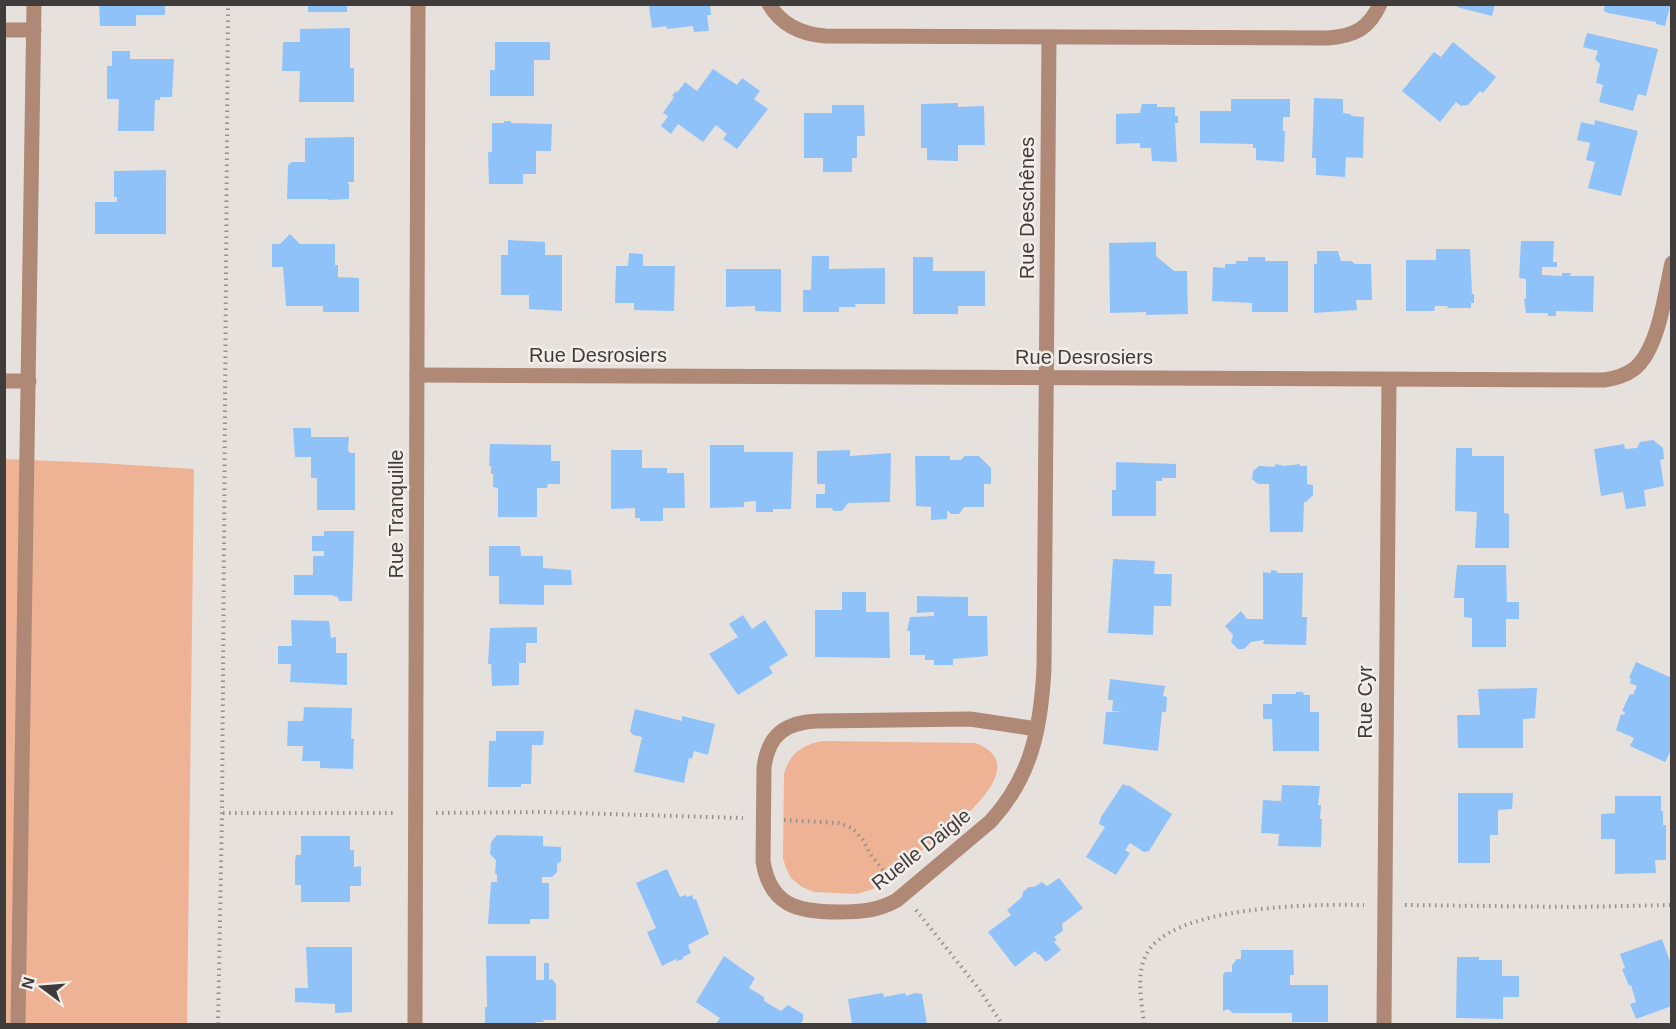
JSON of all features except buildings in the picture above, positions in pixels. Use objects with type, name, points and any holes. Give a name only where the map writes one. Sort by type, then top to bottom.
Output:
[{"type":"street","points":[[18,1024],[34,4]]},
{"type":"street","name":"Rue Tranquille","points":[[415,1024],[418,4]]},
{"type":"street","points":[[769,4],[781,20],[815,36],[1049,37],[1343,37],[1363,29],[1370,22],[1380,4]]},
{"type":"street","points":[[4,30],[34,30]]},
{"type":"street","name":"Rue Deschênes","points":[[1046,378],[1049,37]]},
{"type":"street","name":"Rue Desrosiers","points":[[417,375],[1588,381],[1618,378],[1637,367],[1652,344],[1671,263]]},
{"type":"street","name":"Ruelle Daigle","points":[[1037,729],[970,719],[819,721],[797,723],[780,732],[768,751],[764,768],[765,872],[773,892],[796,908],[815,912],[863,912],[889,905],[991,821],[1016,789],[1027,765],[1037,729],[1044,668],[1046,378]]},
{"type":"street","name":"Rue Cyr","points":[[1384,1024],[1389,380]]},
{"type":"street","points":[[4,381],[29,381]]},
{"type":"path","points":[[218,1024],[222,813],[228,4]]},
{"type":"path","points":[[222,813],[542,812],[838,823],[852,828],[863,840],[876,861],[959,962],[1002,1024]]},
{"type":"path","points":[[1144,1024],[1140,990],[1142,966],[1150,948],[1175,930],[1220,914],[1305,906],[1671,905]]},
{"type":"shaded area","points":[[5,459],[194,469],[187,1024],[5,1024]]},
{"type":"shaded area","points":[[823,741],[975,743],[992,753],[997,767],[993,782],[967,814],[873,889],[857,894],[814,892],[802,887],[791,878],[783,858],[784,774],[789,761],[798,751],[803,747]]}]
